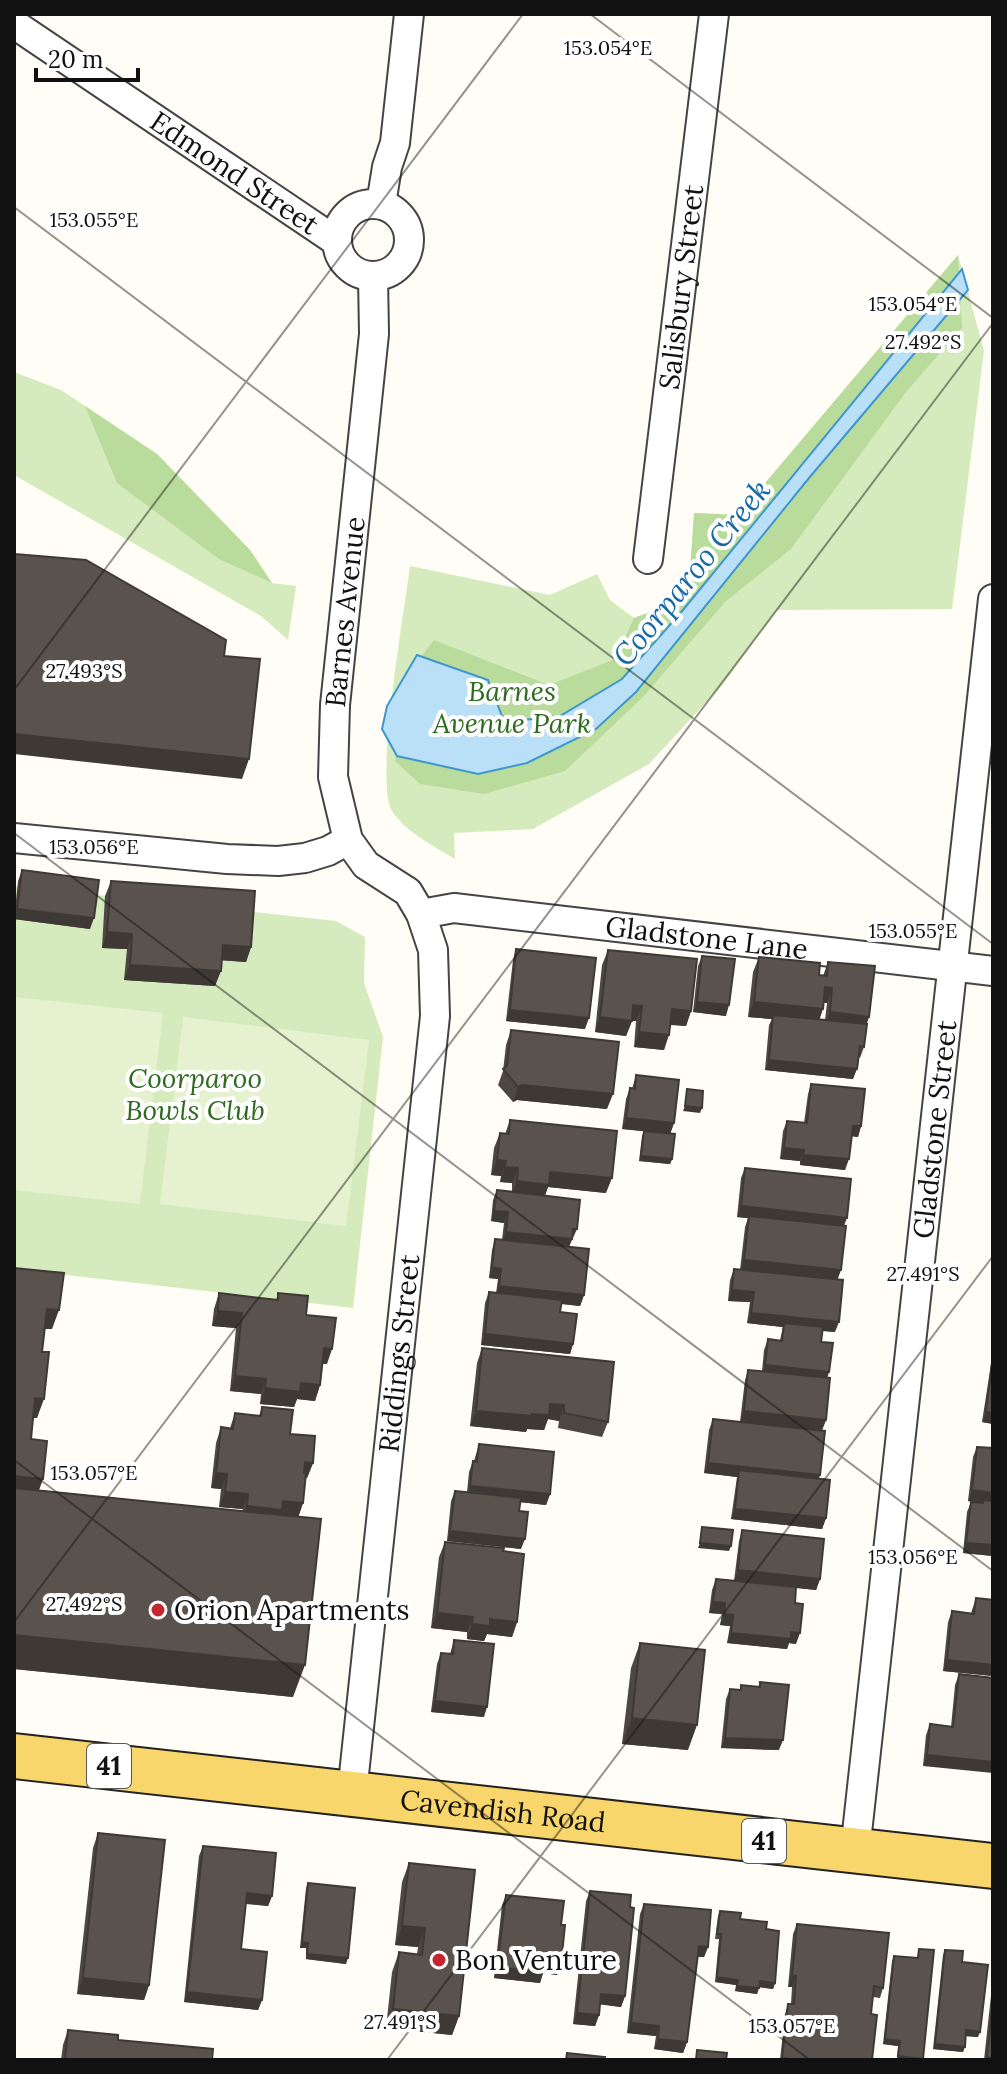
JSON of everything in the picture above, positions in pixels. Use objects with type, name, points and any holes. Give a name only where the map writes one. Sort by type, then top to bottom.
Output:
[{"type":"main road","name":"Cavendish Road","points":[[14,1756],[993,1866]]},
{"type":"street","points":[[381,204],[387,167],[395,143],[409,14]]},
{"type":"street","name":"Salisbury Street","points":[[648,559],[714,14]]},
{"type":"street","name":"Edmond Street","points":[[14,24],[336,241]]},
{"type":"street","points":[[381,204],[401,217],[410,239],[403,261],[395,269],[373,277],[352,270],[343,262],[336,241],[337,230],[350,212],[360,206],[381,204]]},
{"type":"street","name":"Barnes Avenue","points":[[373,277],[374,334],[335,705],[333,777],[348,840],[366,865],[408,892],[421,914]]},
{"type":"street","name":"Gladstone Street","points":[[855,1851],[993,599]]},
{"type":"street","points":[[14,838],[227,859],[278,861],[305,858],[328,851],[348,840]]},
{"type":"street","name":"Gladstone Lane","points":[[421,914],[454,908],[993,971]]},
{"type":"street","name":"Riddings Street","points":[[352,1793],[435,1016],[433,950],[421,914]]},
{"type":"green space","name":"Barnes Avenue Park","points":[[958,255],[984,351],[952,609],[777,610],[724,683],[649,764],[533,829],[454,833],[455,859],[405,826],[392,811],[387,795],[387,767],[392,694],[410,566],[550,595],[597,574],[610,600],[634,618],[663,607],[689,588],[694,513],[738,515]]},
{"type":"green space","points":[[958,255],[962,328],[906,392],[791,549],[725,602],[643,697],[565,771],[484,794],[420,784],[395,761],[415,665],[434,640],[549,685],[615,659],[634,618],[663,607],[689,588],[694,513],[738,515]]},
{"type":"green space","points":[[14,372],[61,390],[157,454],[250,550],[272,583],[296,586],[288,640],[261,616],[14,475]]},
{"type":"green space","points":[[85,406],[157,454],[250,550],[272,583],[219,559],[117,483]]},
{"type":"green space","name":"Coorparoo Bowls Club","points":[[14,886],[336,921],[365,937],[364,983],[383,1037],[353,1308],[14,1269]]},
{"type":"green space","points":[[14,997],[163,1013],[140,1204],[14,1190]]},
{"type":"green space","points":[[183,1017],[369,1040],[346,1226],[160,1204]]},
{"type":"water","points":[[962,269],[968,290],[809,478],[636,692],[596,729],[527,763],[478,774],[397,756],[382,729],[387,706],[417,655],[488,680],[502,716],[514,721],[560,716],[622,679],[683,610]]},
{"type":"building","points":[[14,522],[15,554],[86,560],[226,640],[224,656],[260,659],[249,759],[14,734]]},
{"type":"building","points":[[22,870],[99,880],[94,918],[17,909]]},
{"type":"building","points":[[111,881],[255,891],[251,947],[223,945],[221,971],[130,965],[132,934],[107,932]]},
{"type":"building","points":[[516,949],[596,958],[589,1018],[510,1010]]},
{"type":"building","points":[[608,950],[697,959],[691,1011],[672,1009],[669,1035],[639,1032],[642,1006],[633,1005],[632,1021],[600,1017]]},
{"type":"building","points":[[702,956],[735,959],[729,1005],[697,1002]]},
{"type":"building","points":[[759,957],[820,963],[819,975],[827,976],[828,962],[875,966],[869,1017],[830,1012],[832,988],[825,987],[823,1009],[754,1002]]},
{"type":"building","points":[[773,1015],[867,1024],[857,1069],[769,1060]]},
{"type":"building","points":[[511,1030],[619,1042],[613,1094],[518,1087],[503,1069],[507,1066]]},
{"type":"building","points":[[636,1075],[679,1080],[674,1123],[626,1118],[630,1088],[635,1089]]},
{"type":"building","points":[[811,1084],[865,1089],[861,1126],[853,1126],[849,1159],[803,1155],[804,1150],[784,1148],[787,1121],[807,1123]]},
{"type":"building","points":[[687,1089],[703,1091],[702,1108],[685,1106]]},
{"type":"building","points":[[510,1120],[617,1131],[612,1178],[550,1172],[549,1185],[517,1181],[518,1168],[505,1167],[506,1161],[497,1160],[500,1133],[509,1134]]},
{"type":"building","points":[[644,1131],[675,1134],[672,1159],[641,1156]]},
{"type":"building","points":[[745,1168],[851,1179],[847,1218],[741,1206]]},
{"type":"building","points":[[497,1190],[580,1200],[577,1229],[573,1229],[572,1239],[506,1232],[508,1212],[494,1211]]},
{"type":"building","points":[[749,1216],[846,1226],[841,1270],[744,1260]]},
{"type":"building","points":[[495,1239],[589,1249],[584,1295],[499,1286],[501,1269],[492,1267]]},
{"type":"building","points":[[14,1268],[64,1273],[59,1310],[47,1309],[42,1352],[49,1352],[44,1399],[35,1398],[31,1439],[47,1441],[43,1479],[14,1476]]},
{"type":"building","points":[[734,1269],[843,1280],[839,1322],[751,1313],[754,1292],[732,1290]]},
{"type":"building","points":[[489,1292],[562,1300],[560,1312],[577,1314],[573,1344],[485,1334]]},
{"type":"building","points":[[219,1293],[278,1300],[278,1293],[308,1296],[306,1315],[336,1318],[332,1349],[324,1348],[320,1385],[301,1383],[300,1392],[265,1388],[266,1379],[235,1376],[242,1313],[218,1311]]},
{"type":"building","points":[[784,1323],[823,1327],[821,1342],[833,1343],[829,1372],[765,1365],[768,1339],[782,1341]]},
{"type":"building","points":[[482,1348],[614,1362],[608,1422],[564,1413],[564,1405],[550,1404],[549,1415],[476,1411]]},
{"type":"building","points":[[993,1363],[993,1413],[986,1412]]},
{"type":"building","points":[[748,1370],[830,1378],[826,1420],[744,1411]]},
{"type":"building","points":[[262,1407],[293,1410],[290,1434],[315,1436],[313,1463],[305,1462],[303,1503],[283,1501],[282,1510],[247,1506],[248,1494],[225,1492],[227,1474],[216,1473],[221,1427],[233,1429],[235,1413],[261,1416]]},
{"type":"building","points":[[713,1419],[825,1431],[820,1475],[708,1463]]},
{"type":"building","points":[[479,1444],[554,1452],[550,1494],[470,1486]]},
{"type":"building","points":[[977,1447],[993,1448],[993,1493],[972,1490]]},
{"type":"building","points":[[739,1470],[830,1480],[826,1518],[735,1509]]},
{"type":"building","name":"Orion Apartments","points":[[14,1488],[321,1519],[305,1665],[14,1635]]},
{"type":"building","points":[[455,1491],[521,1498],[519,1511],[528,1512],[525,1539],[450,1531]]},
{"type":"building","points":[[983,1500],[993,1501],[993,1545],[966,1543],[971,1502],[983,1503]]},
{"type":"building","points":[[702,1527],[733,1530],[731,1546],[700,1543]]},
{"type":"building","points":[[742,1530],[824,1539],[820,1579],[738,1570]]},
{"type":"building","points":[[445,1542],[504,1548],[503,1551],[524,1554],[517,1622],[490,1619],[490,1626],[472,1624],[473,1617],[437,1613]]},
{"type":"building","points":[[716,1579],[796,1587],[795,1603],[803,1604],[800,1633],[791,1632],[791,1639],[731,1633],[733,1615],[724,1614],[725,1603],[713,1602]]},
{"type":"building","points":[[976,1598],[993,1600],[993,1665],[947,1660],[952,1611],[974,1614]]},
{"type":"building","points":[[454,1640],[494,1644],[487,1707],[435,1701],[441,1653],[453,1654]]},
{"type":"building","points":[[640,1643],[705,1650],[697,1725],[632,1718]]},
{"type":"building","points":[[959,1674],[993,1678],[993,1762],[927,1755],[930,1724],[953,1727]]},
{"type":"building","points":[[760,1682],[789,1685],[783,1740],[725,1738],[730,1689],[741,1690],[741,1685],[760,1687]]},
{"type":"building","points":[[98,1833],[165,1840],[149,1985],[83,1978]]},
{"type":"building","points":[[203,1846],[276,1853],[272,1896],[247,1893],[241,1949],[267,1952],[262,2000],[187,1992]]},
{"type":"building","name":"Bon Venture","points":[[409,1863],[475,1870],[459,2016],[393,2009],[399,1952],[422,1955],[425,1928],[402,1926]]},
{"type":"building","points":[[308,1883],[355,1888],[348,1958],[307,1954],[308,1943],[302,1942]]},
{"type":"building","points":[[590,1891],[631,1895],[630,1907],[634,1908],[625,1996],[601,1994],[599,2015],[577,2013]]},
{"type":"building","points":[[506,1895],[564,1901],[561,1964],[545,1962],[544,1972],[497,1967]]},
{"type":"building","points":[[644,1904],[711,1910],[708,1947],[699,1946],[687,2042],[658,2039],[659,2026],[631,2023]]},
{"type":"building","points":[[720,1911],[741,1913],[740,1919],[767,1922],[766,1929],[779,1931],[775,1983],[760,1981],[759,1988],[737,1986],[738,1980],[717,1977]]},
{"type":"building","points":[[797,1924],[889,1933],[883,1988],[874,1986],[871,2014],[877,2015],[872,2060],[782,2058],[788,2004],[794,2004],[796,1976],[792,1976]]},
{"type":"building","points":[[919,1949],[934,1950],[923,2059],[898,2056],[900,2041],[885,2039],[894,1956],[918,1958]]},
{"type":"building","points":[[945,1950],[963,1951],[962,1962],[988,1965],[980,2032],[966,2030],[965,2047],[935,2044]]},
{"type":"building","points":[[993,2001],[993,2058],[987,2057]]},
{"type":"building","points":[[68,2030],[118,2035],[118,2040],[213,2049],[212,2060],[65,2060]]},
{"type":"building","points":[[697,2050],[727,2053],[726,2060],[696,2060]]},
{"type":"building","points":[[567,2053],[605,2057],[604,2060],[566,2060]]},
{"type":"place","name":"Orion Apartments","points":[[158,1610]]},
{"type":"place","name":"Bon Venture","points":[[439,1960]]},
{"type":"water label","name":"Coorparoo Creek","points":[[692,573]]}]
